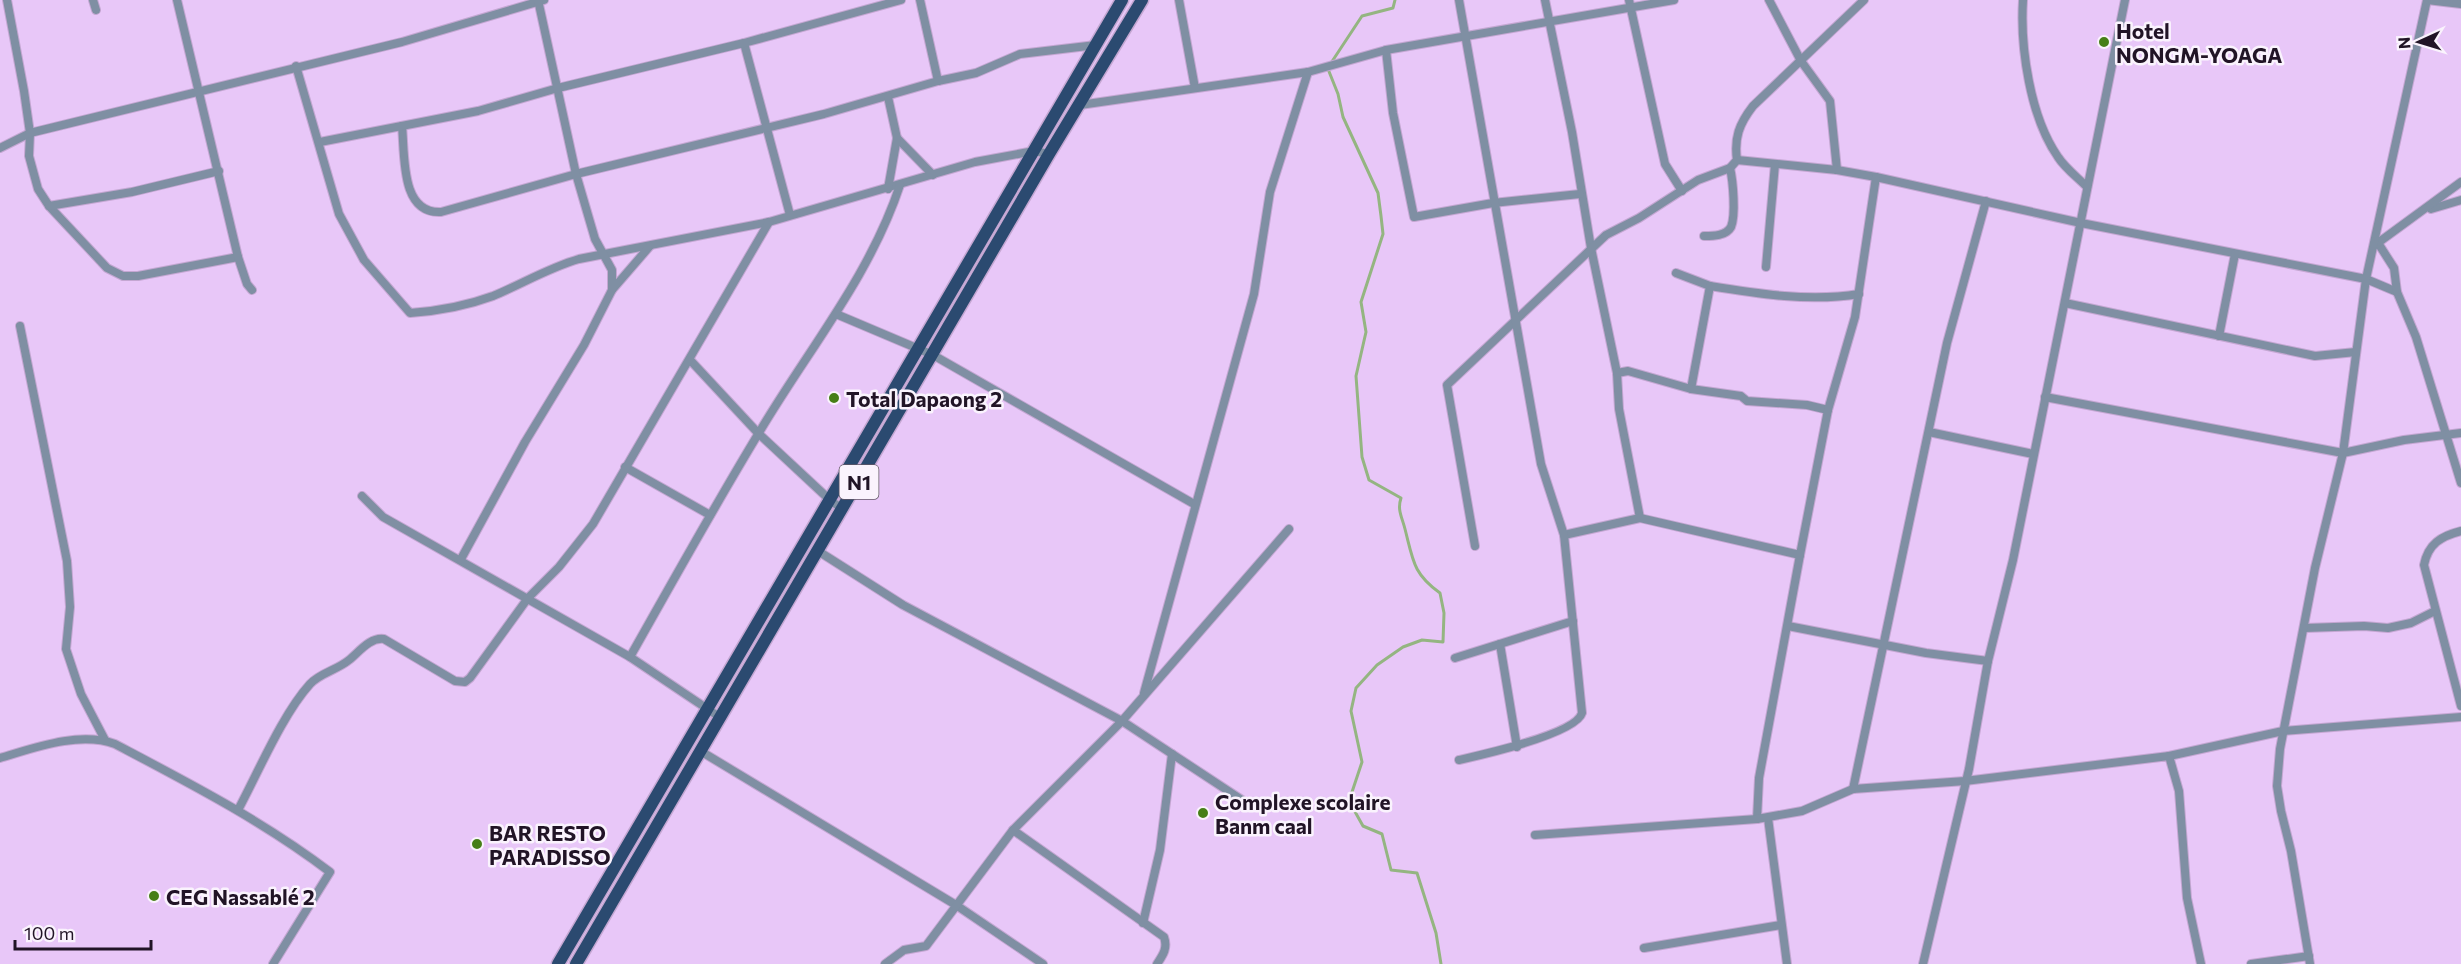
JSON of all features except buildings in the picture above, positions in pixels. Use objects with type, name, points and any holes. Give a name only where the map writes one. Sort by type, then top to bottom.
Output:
[{"type":"highway","name":"N1","points":[[558,964],[831,501],[1122,0]]},
{"type":"highway","name":"N1","points":[[576,964],[702,752],[1049,154],[1142,0]]},
{"type":"street","points":[[7,0],[30,133],[33,176],[49,206],[107,268],[123,276],[138,276],[238,257]]},
{"type":"street","points":[[93,0],[96,10]]},
{"type":"street","points":[[177,0],[238,257],[247,284],[252,290]]},
{"type":"street","points":[[0,148],[30,133],[296,66],[402,42],[540,0],[576,174],[595,239],[612,270],[612,290]]},
{"type":"street","points":[[320,142],[361,132],[468,113],[558,88],[744,44],[901,0]]},
{"type":"street","points":[[920,0],[938,81]]},
{"type":"street","points":[[1179,0],[1195,88]]},
{"type":"street","points":[[1459,0],[1541,464],[1564,535],[1577,648],[1581,717],[1575,723],[1517,747],[1459,760]]},
{"type":"street","points":[[1545,0],[1572,132],[1580,194],[1617,373],[1619,409],[1640,518]]},
{"type":"street","points":[[1629,0],[1665,164],[1682,190]]},
{"type":"street","points":[[1080,105],[1308,72],[1386,50],[1466,38],[1674,0]]},
{"type":"street","points":[[1769,0],[1800,61],[1830,101],[1837,170]]},
{"type":"street","points":[[1737,160],[1734,142],[1742,120],[1864,0]]},
{"type":"street","points":[[2023,0],[2025,67],[2042,122],[2059,159],[2087,187]]},
{"type":"street","points":[[1923,964],[1965,781],[1988,662],[2013,560],[2125,0]]},
{"type":"street","points":[[2251,964],[2309,960],[2277,786],[2283,731],[2315,568],[2343,453],[2366,279],[2377,244],[2427,0],[2461,4]]},
{"type":"street","points":[[744,44],[790,215]]},
{"type":"street","points":[[402,126],[409,189],[414,201],[428,212],[441,213],[576,174],[888,96],[982,70],[1031,52],[1096,45]]},
{"type":"street","points":[[1386,50],[1393,113],[1414,217],[1493,202],[1580,194]]},
{"type":"street","points":[[296,66],[320,142],[339,214],[354,245],[374,274],[410,313],[464,305],[493,296],[551,268],[602,254],[769,222],[975,162],[1034,151],[1049,154]]},
{"type":"street","points":[[1144,693],[1194,504],[1254,294],[1270,192],[1308,72]]},
{"type":"street","points":[[888,96],[897,138],[888,189]]},
{"type":"street","points":[[897,138],[933,175]]},
{"type":"street","points":[[1737,160],[1837,170],[1876,177],[2081,223],[2366,279],[2397,292]]},
{"type":"street","points":[[1475,546],[1447,385],[1591,248],[1619,227],[1639,218],[1698,180],[1730,168],[1737,160]]},
{"type":"street","points":[[1766,267],[1774,164]]},
{"type":"street","points":[[1704,236],[1725,233],[1731,226],[1733,196],[1730,168]]},
{"type":"street","points":[[49,206],[132,192],[219,171]]},
{"type":"street","points":[[1757,819],[1759,778],[1800,555],[1828,410],[1859,294],[1876,177]]},
{"type":"street","points":[[2377,244],[2425,211],[2461,182]]},
{"type":"street","points":[[630,657],[758,433],[836,314],[884,230],[900,185]]},
{"type":"street","points":[[2425,211],[2461,200]]},
{"type":"street","points":[[1853,789],[1947,343],[1986,201]]},
{"type":"street","points":[[238,810],[290,713],[316,678],[347,662],[371,642],[379,638],[455,681],[465,682],[528,598],[566,559],[593,524],[625,467],[691,361],[769,222]]},
{"type":"street","points":[[2377,244],[2394,268],[2397,292],[2416,337],[2461,483]]},
{"type":"street","points":[[461,559],[530,432],[584,345],[612,290],[650,246]]},
{"type":"street","points":[[2219,336],[2235,254]]},
{"type":"street","points":[[1676,273],[1710,286],[1792,297],[1833,299],[1859,294]]},
{"type":"street","points":[[1691,389],[1710,286]]},
{"type":"street","points":[[2065,303],[2315,356],[2356,352]]},
{"type":"street","points":[[836,314],[933,355],[1194,504]]},
{"type":"street","points":[[20,326],[67,561],[70,608],[66,649],[81,694],[105,740]]},
{"type":"street","points":[[691,361],[758,433],[831,501],[843,509]]},
{"type":"street","points":[[1617,373],[1628,371],[1691,389],[1741,396],[1747,401],[1807,405],[1828,410]]},
{"type":"street","points":[[2045,397],[2343,453],[2404,440],[2461,433]]},
{"type":"street","points":[[1929,432],[2033,454]]},
{"type":"street","points":[[625,467],[710,515]]},
{"type":"street","points":[[362,496],[383,517],[461,559],[630,657],[721,718]]},
{"type":"street","points":[[1564,535],[1640,518],[1800,555]]},
{"type":"street","points":[[885,964],[904,950],[926,946],[1012,830],[1122,721],[1289,529]]},
{"type":"street","points":[[2461,531],[2439,538],[2426,556],[2425,572],[2461,706]]},
{"type":"street","points":[[818,551],[903,606],[1122,721],[1242,800]]},
{"type":"street","points":[[2305,628],[2364,626],[2388,628],[2412,623],[2435,611]]},
{"type":"street","points":[[1455,658],[1573,621]]},
{"type":"street","points":[[1788,626],[1882,645],[1988,662]]},
{"type":"street","points":[[1500,644],[1517,747]]},
{"type":"street","points":[[1535,835],[1768,818],[1811,808],[1853,789],[1965,781],[2169,756],[2283,731],[2461,717]]},
{"type":"street","points":[[0,758],[43,745],[105,740],[238,810],[292,843],[330,872],[273,964]]},
{"type":"street","points":[[702,752],[956,904],[1043,964]]},
{"type":"street","points":[[1143,923],[1158,859],[1172,754]]},
{"type":"street","points":[[2169,756],[2179,791],[2187,898],[2200,964]]},
{"type":"street","points":[[1768,818],[1787,964]]},
{"type":"street","points":[[1012,830],[1164,937],[1167,944],[1157,964]]},
{"type":"street","points":[[1644,948],[1781,925]]},
{"type":"waterway","points":[[1331,63],[1362,16],[1393,8],[1395,0]]},
{"type":"waterway","points":[[1328,69],[1338,94],[1343,117],[1378,193],[1383,234],[1361,302],[1366,332],[1356,376],[1362,457],[1369,480],[1401,498],[1400,514],[1412,558],[1419,573],[1440,593],[1444,613],[1443,642],[1422,640],[1403,647],[1377,665],[1356,688],[1351,711],[1362,762],[1349,801],[1363,826],[1382,834],[1391,870],[1417,873],[1436,933],[1441,964]]},
{"type":"place","name":"Hotel NONGM-YOAGA","points":[[2104,42]]},
{"type":"place","name":"Total Dapaong 2","points":[[834,398]]},
{"type":"place","name":"Complexe scolaire Banm caal","points":[[1203,813]]},
{"type":"place","name":"BAR RESTO PARADISSO","points":[[477,844]]},
{"type":"place","name":"CEG Nassablé 2","points":[[154,896]]}]
